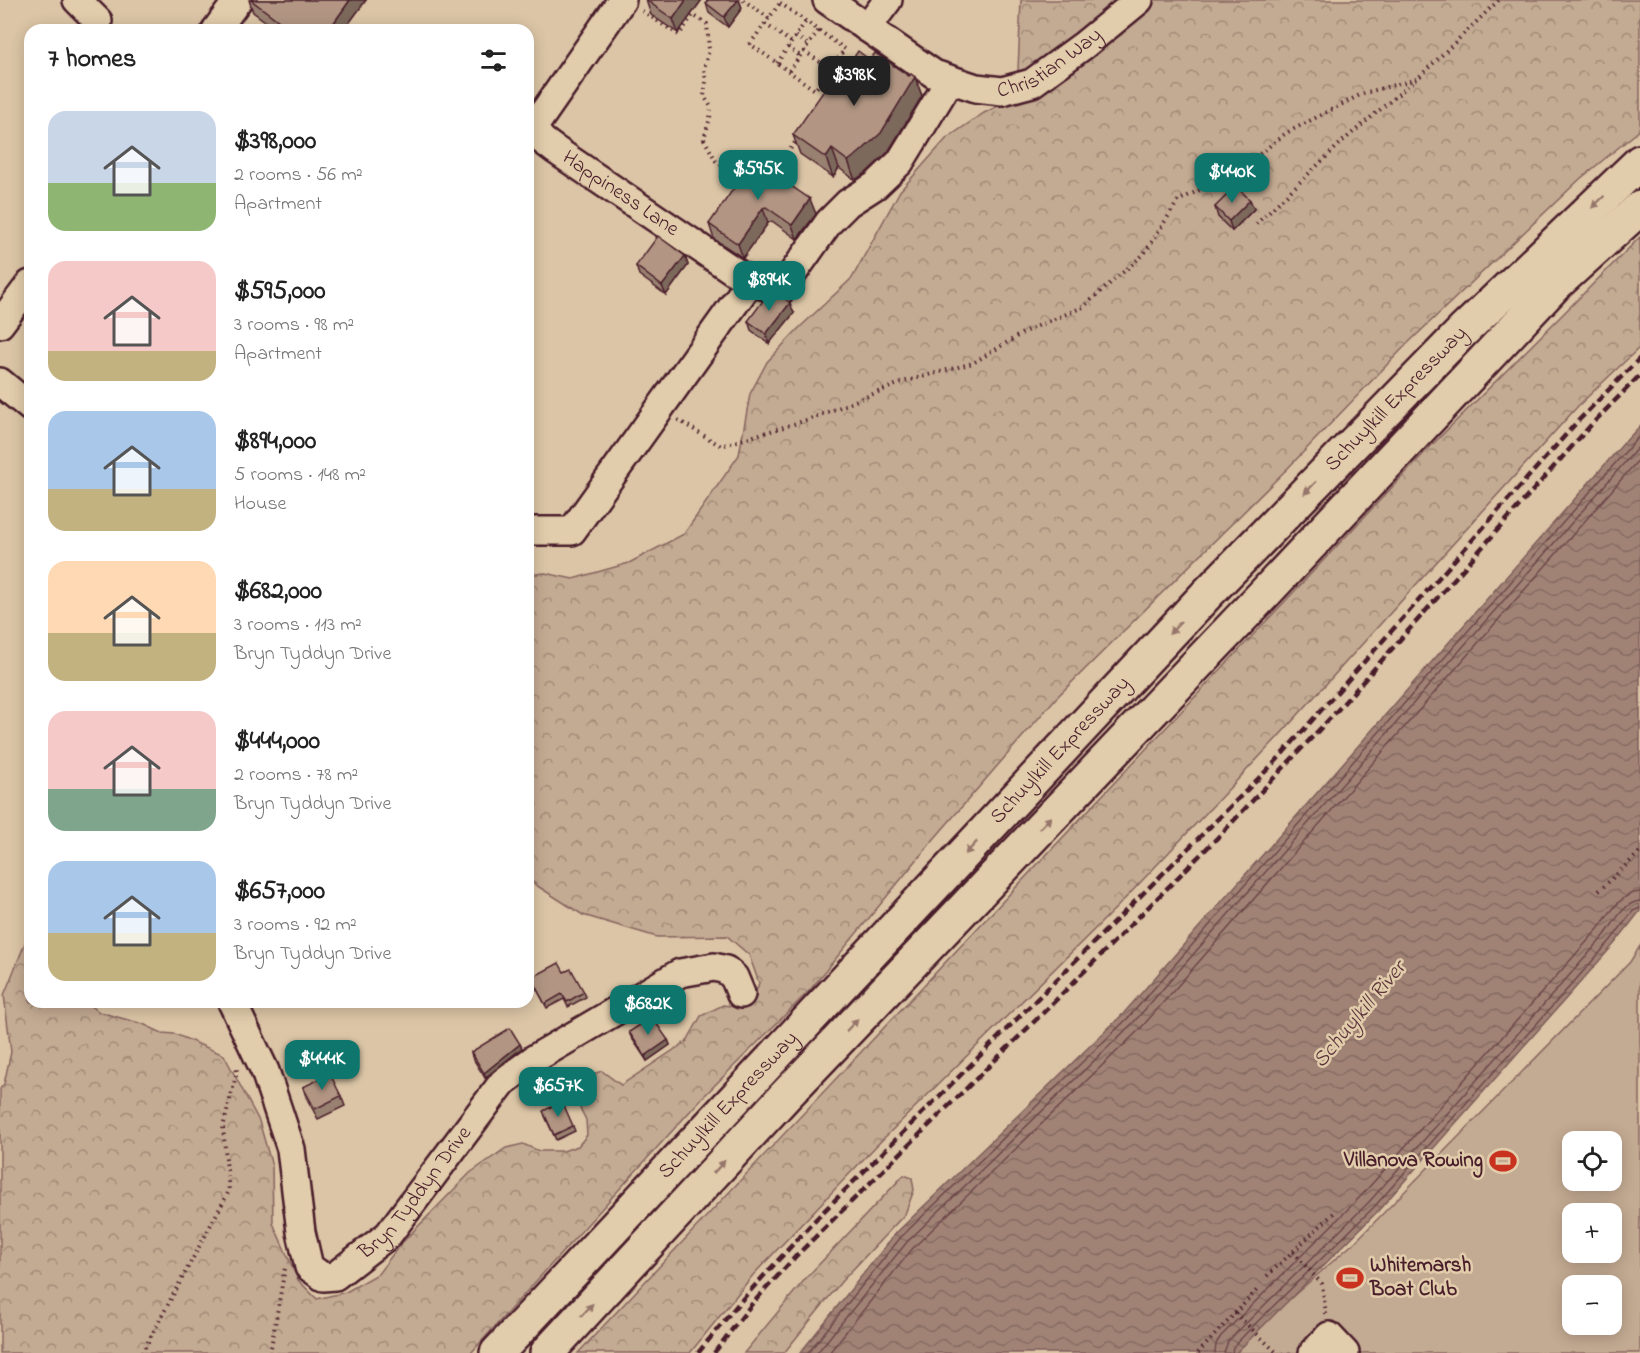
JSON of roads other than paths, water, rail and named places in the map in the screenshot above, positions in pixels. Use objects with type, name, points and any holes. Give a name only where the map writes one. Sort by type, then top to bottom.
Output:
[{"type":"highway","name":"Schuylkill Expressway","points":[[497,1353],[1207,594],[1463,331],[1640,162]]},
{"type":"highway","name":"Schuylkill Expressway","points":[[547,1353],[785,1096],[1256,603],[1555,285],[1640,208]]},
{"type":"street","points":[[77,0],[98,21]]},
{"type":"street","points":[[220,24],[238,0]]},
{"type":"street","name":"Christian Way","points":[[827,0],[934,74],[976,88],[1002,91],[1032,83],[1084,45],[1139,0]]},
{"type":"street","points":[[867,28],[888,0]]},
{"type":"street","name":"Happiness Lane","points":[[534,128],[628,3]]},
{"type":"street","points":[[534,530],[572,531],[750,282],[781,290],[829,222],[848,203],[876,185],[900,162],[950,80]]},
{"type":"street","name":"Happiness Lane","points":[[534,130],[554,149],[750,282]]},
{"type":"street","points":[[0,324],[24,292]]},
{"type":"street","points":[[0,382],[24,402]]},
{"type":"street","name":"Bryn Tyddyn Drive","points":[[234,1008],[265,1071],[291,1149],[301,1232],[309,1267],[323,1276],[335,1276],[388,1235],[503,1082],[534,1059],[680,973],[714,967],[726,970],[734,977],[741,994]]},
{"type":"water","name":"Schuylkill River","points":[[1640,426],[1640,911],[1615,943],[1378,1211],[1236,1353],[800,1353],[896,1233],[1123,1014]]},
{"type":"railway","points":[[698,1353],[738,1304],[816,1219],[1276,761],[1578,421],[1640,358]]},
{"type":"railway","points":[[714,1353],[751,1305],[796,1256],[1223,832],[1334,714],[1591,425],[1640,375]]},
{"type":"place","name":"Villanova Rowing","points":[[1503,1161]]},
{"type":"place","name":"Whitemarsh Boat Club","points":[[1350,1278]]}]
